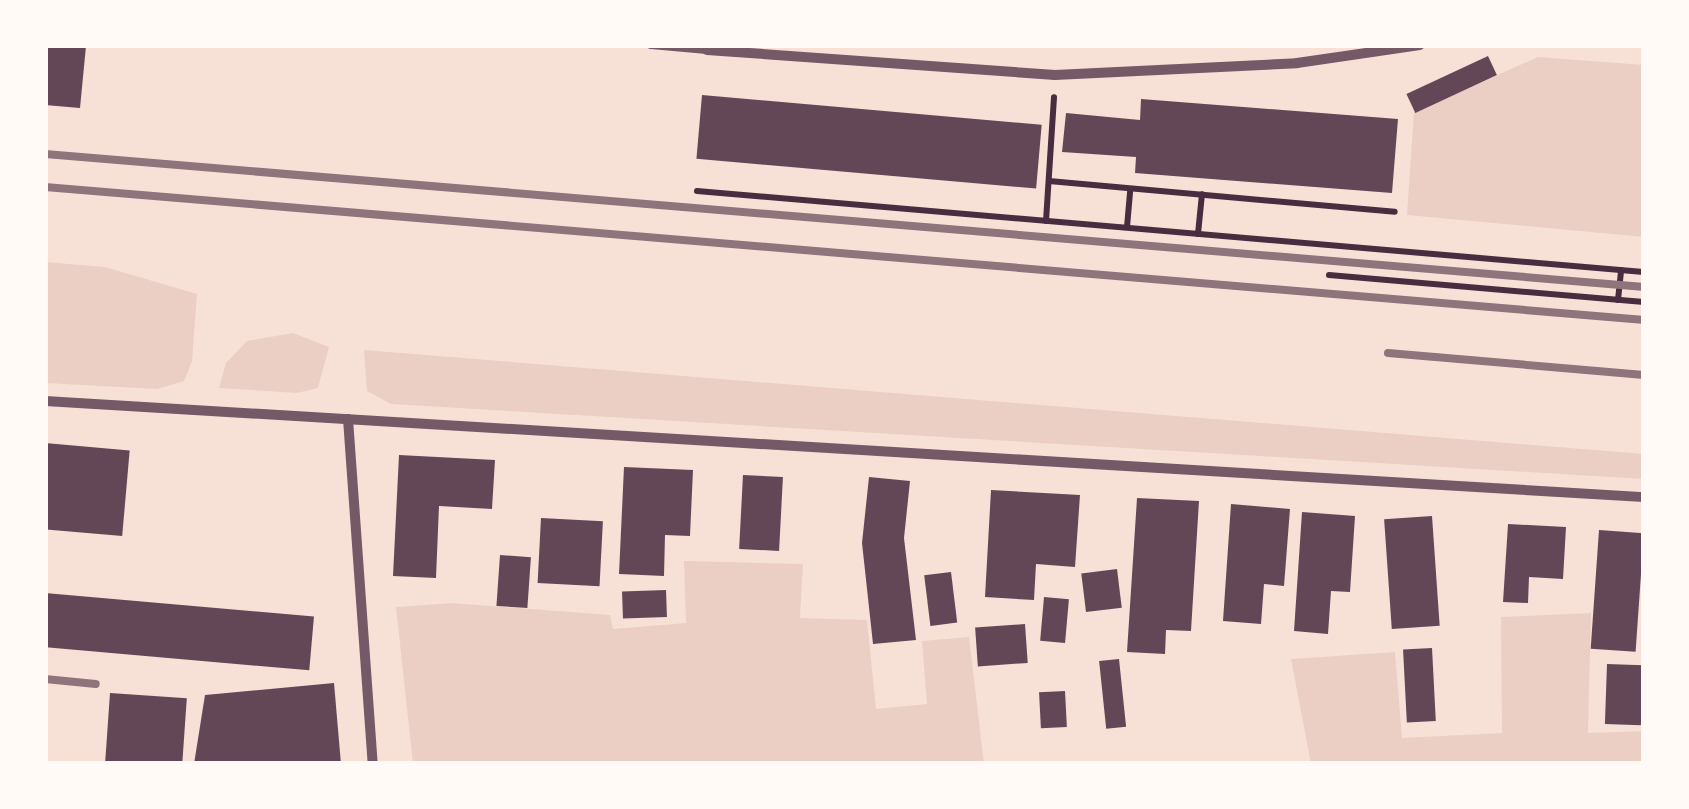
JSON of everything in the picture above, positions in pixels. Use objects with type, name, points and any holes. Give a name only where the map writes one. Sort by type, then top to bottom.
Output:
[{"type":"street","points":[[707,50],[1056,75],[1297,63],[1420,45]]},
{"type":"street","points":[[45,402],[1644,498]]},
{"type":"street","points":[[348,419],[374,764]]},
{"type":"lane","points":[[651,45],[707,50]]},
{"type":"path","points":[[1046,221],[1056,75]]},
{"type":"path","points":[[1049,182],[1395,212]]},
{"type":"path","points":[[1127,228],[1130,189]]},
{"type":"path","points":[[697,191],[1644,272]]},
{"type":"path","points":[[1198,234],[1202,194]]},
{"type":"path","points":[[1618,300],[1621,270]]},
{"type":"path","points":[[1329,275],[1644,302]]},
{"type":"shaded area","points":[[1538,57],[1644,65],[1644,237],[1407,215],[1414,112]]},
{"type":"shaded area","points":[[45,262],[105,267],[197,294],[192,361],[184,381],[157,389],[45,383]]},
{"type":"shaded area","points":[[293,333],[329,347],[318,388],[297,393],[219,388],[226,363],[247,341]]},
{"type":"shaded area","points":[[364,350],[1644,454],[1644,479],[391,404],[367,391]]},
{"type":"shaded area","points":[[684,561],[803,564],[800,618],[867,620],[876,709],[927,704],[922,641],[969,637],[984,764],[413,764],[396,607],[452,603],[610,615],[613,629],[686,623]]},
{"type":"shaded area","points":[[1591,613],[1588,733],[1644,731],[1644,764],[1311,764],[1291,659],[1395,652],[1402,738],[1502,733],[1501,617]]},
{"type":"building","points":[[45,45],[86,46],[80,108],[45,105]]},
{"type":"building","points":[[1488,56],[1497,75],[1415,113],[1406,94]]},
{"type":"building","points":[[702,95],[1042,125],[1036,188],[696,159]]},
{"type":"building","points":[[1141,99],[1398,119],[1392,193],[1135,173],[1136,157],[1062,152],[1066,113],[1140,120]]},
{"type":"building","points":[[45,443],[130,450],[122,536],[45,529]]},
{"type":"building","points":[[399,455],[495,460],[492,509],[439,506],[436,578],[393,576]]},
{"type":"building","points":[[624,467],[693,470],[690,536],[665,535],[664,576],[619,574]]},
{"type":"building","points":[[743,475],[783,477],[779,551],[739,549]]},
{"type":"building","points":[[869,477],[910,481],[904,538],[916,640],[873,644],[862,543]]},
{"type":"building","points":[[991,490],[1080,495],[1075,567],[1036,564],[1034,600],[985,597]]},
{"type":"building","points":[[1137,498],[1199,501],[1191,631],[1166,630],[1165,654],[1127,652]]},
{"type":"building","points":[[1231,504],[1290,509],[1284,586],[1264,584],[1261,624],[1223,621]]},
{"type":"building","points":[[1302,512],[1355,516],[1350,592],[1331,591],[1328,634],[1294,631]]},
{"type":"building","points":[[1432,516],[1440,626],[1392,629],[1384,519]]},
{"type":"building","points":[[541,518],[603,521],[600,586],[538,583]]},
{"type":"building","points":[[1508,524],[1566,527],[1563,579],[1529,577],[1528,603],[1503,602]]},
{"type":"building","points":[[1599,530],[1644,533],[1636,652],[1591,649]]},
{"type":"building","points":[[500,555],[531,557],[527,608],[496,606]]},
{"type":"building","points":[[1117,569],[1122,608],[1086,612],[1081,573]]},
{"type":"building","points":[[951,572],[957,623],[930,626],[924,575]]},
{"type":"building","points":[[666,590],[667,617],[623,619],[622,592]]},
{"type":"building","points":[[45,593],[314,617],[309,670],[45,647]]},
{"type":"building","points":[[1044,597],[1069,599],[1065,643],[1040,641]]},
{"type":"building","points":[[1025,624],[1028,663],[978,666],[975,627]]},
{"type":"building","points":[[1432,648],[1436,721],[1407,722],[1403,650]]},
{"type":"building","points":[[1119,659],[1126,727],[1106,729],[1099,661]]},
{"type":"building","points":[[1607,664],[1643,665],[1641,725],[1605,724]]},
{"type":"building","points":[[334,683],[341,764],[194,764],[205,695]]},
{"type":"building","points":[[1065,691],[1067,727],[1041,728],[1039,692]]},
{"type":"building","points":[[110,693],[187,698],[182,764],[105,764]]},
{"type":"railway","points":[[45,154],[1644,287]]},
{"type":"railway","points":[[45,187],[1644,320]]},
{"type":"railway","points":[[1388,353],[1644,375]]},
{"type":"railway","points":[[45,679],[96,684]]}]
